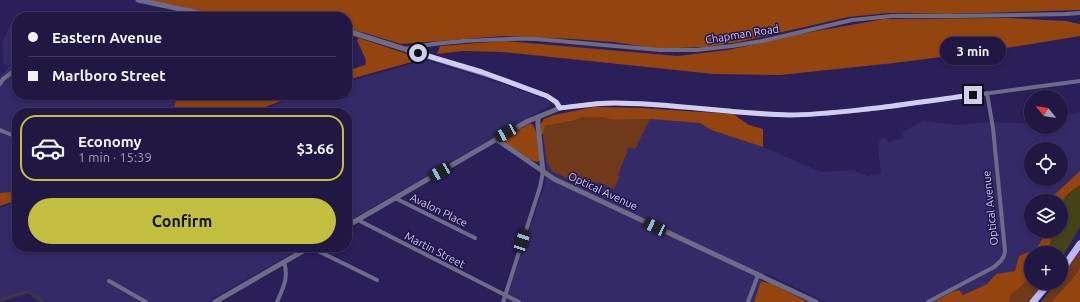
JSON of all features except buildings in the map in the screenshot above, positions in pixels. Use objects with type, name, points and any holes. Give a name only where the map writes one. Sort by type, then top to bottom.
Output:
[{"type":"highway","points":[[1068,259],[1078,246]]},
{"type":"highway","points":[[1068,261],[1078,246]]},
{"type":"highway","points":[[1033,302],[1043,290]]},
{"type":"highway","points":[[1037,302],[1047,290]]},
{"type":"street","points":[[141,0],[195,12]]},
{"type":"street","name":"Chapman Road","points":[[405,50],[434,44],[516,38],[660,50],[696,50],[762,41],[852,20],[892,16],[1066,14],[1080,12]]},
{"type":"street","points":[[352,33],[405,50],[482,72],[547,96],[556,102],[560,108]]},
{"type":"street","points":[[0,84],[3,79],[12,73]]},
{"type":"street","points":[[352,223],[496,139],[538,117],[560,108],[601,103],[616,103],[790,115],[863,110],[1080,81]]},
{"type":"street","name":"Optical Avenue","points":[[928,302],[999,263],[1004,256],[1005,251],[993,128],[987,93]]},
{"type":"street","points":[[503,302],[543,172],[538,117]]},
{"type":"street","points":[[0,130],[12,135]]},
{"type":"street","name":"Optical Avenue","points":[[496,139],[554,179],[816,302]]},
{"type":"street","name":"Avalon Place","points":[[395,198],[475,238]]},
{"type":"street","name":"Martin Street","points":[[358,220],[519,302]]},
{"type":"street","points":[[215,302],[301,252]]},
{"type":"street","points":[[320,252],[377,280]]},
{"type":"street","points":[[277,302],[286,275],[284,262]]},
{"type":"street","points":[[748,302],[758,275]]},
{"type":"street","points":[[109,281],[146,302]]},
{"type":"shaded area","points":[[148,0],[1080,0],[1080,10],[949,14],[889,13],[848,17],[739,42],[706,47],[658,49],[614,42],[503,36],[401,44],[352,30],[352,12],[205,12]]},
{"type":"shaded area","points":[[1007,18],[1066,21],[1080,24],[1080,36],[988,51],[780,75],[714,74],[502,52],[462,51],[437,54],[440,46],[504,41],[678,56],[728,50],[800,34],[884,19]]},
{"type":"shaded area","points":[[12,23],[12,100],[176,100],[174,108],[12,108],[12,195],[0,193],[0,76],[9,66],[3,63],[4,50],[2,43]]},
{"type":"shaded area","points":[[359,38],[422,59],[352,79],[352,69],[365,65],[366,60],[357,40]]},
{"type":"shaded area","points":[[425,60],[509,86],[551,103],[549,106],[352,219],[352,108],[267,108],[288,100],[352,100],[352,81]]},
{"type":"shaded area","points":[[176,100],[284,100],[262,108],[174,108]]},
{"type":"shaded area","points":[[594,107],[640,108],[733,114],[749,125],[763,129],[763,147],[711,130],[700,123],[650,119],[613,120],[601,117],[584,117],[545,126],[543,134],[541,134],[540,125],[544,119],[554,115]]},
{"type":"shaded area","points":[[1080,112],[1080,171],[1068,182],[1068,142],[1024,142],[1024,186],[1064,186],[1055,194],[1024,194],[1024,238],[1043,238],[1038,246],[1024,246],[1024,254],[1020,256],[1015,271],[997,274],[987,284],[962,295],[952,292],[934,302],[826,302],[765,273],[754,302],[505,302],[546,181],[546,164],[541,134],[543,133],[545,126],[584,117],[601,117],[613,120],[650,119],[700,123],[711,130],[763,147],[821,172],[853,170],[868,176],[881,173],[878,145],[882,137],[889,142],[904,138],[902,132],[923,121],[956,125],[989,122],[1024,123],[1024,134],[1068,134],[1068,115]]},
{"type":"shaded area","points":[[584,117],[601,117],[613,120],[650,119],[635,149],[629,147],[618,175],[620,176],[614,189],[600,183],[590,182],[579,184],[552,171],[547,162],[543,134],[545,126]]},
{"type":"shaded area","points":[[531,123],[535,130],[539,147],[539,161],[537,162],[531,160],[507,144],[504,140],[504,137]]},
{"type":"shaded area","points":[[1080,171],[1080,185],[1068,194],[1055,194],[1064,186],[1068,186],[1068,182]]},
{"type":"shaded area","points":[[1080,185],[1080,227],[1068,247],[1068,246],[1050,246],[1052,238],[1068,238],[1069,193]]},
{"type":"shaded area","points":[[12,192],[12,202],[0,206],[0,193]]},
{"type":"shaded area","points":[[12,203],[12,252],[294,252],[207,302],[38,302],[29,294],[0,302],[0,208]]},
{"type":"shaded area","points":[[1043,238],[1052,238],[1050,246],[1038,246]]},
{"type":"shaded area","points":[[1080,251],[1080,268],[1068,283],[1068,267]]},
{"type":"shaded area","points":[[1024,254],[1024,284],[1011,295],[1009,302],[934,302],[952,292],[959,290],[963,295],[987,284],[996,274],[1015,271],[1019,256]]},
{"type":"shaded area","points":[[1080,268],[1080,302],[1051,302],[1062,290],[1068,290],[1068,283]]},
{"type":"shaded area","points":[[761,281],[772,284],[808,302],[754,302]]},
{"type":"shaded area","points":[[1024,284],[1024,290],[1039,290],[1028,302],[1009,302],[1011,295]]},
{"type":"shaded area","points":[[1050,290],[1062,290],[1051,302],[1041,302]]},
{"type":"waterway","points":[[0,300],[28,292],[43,302]]},
{"type":"route","points":[[418,53],[482,72],[547,96],[552,98],[560,108],[601,103],[616,103],[790,115],[863,110],[973,95]]}]
